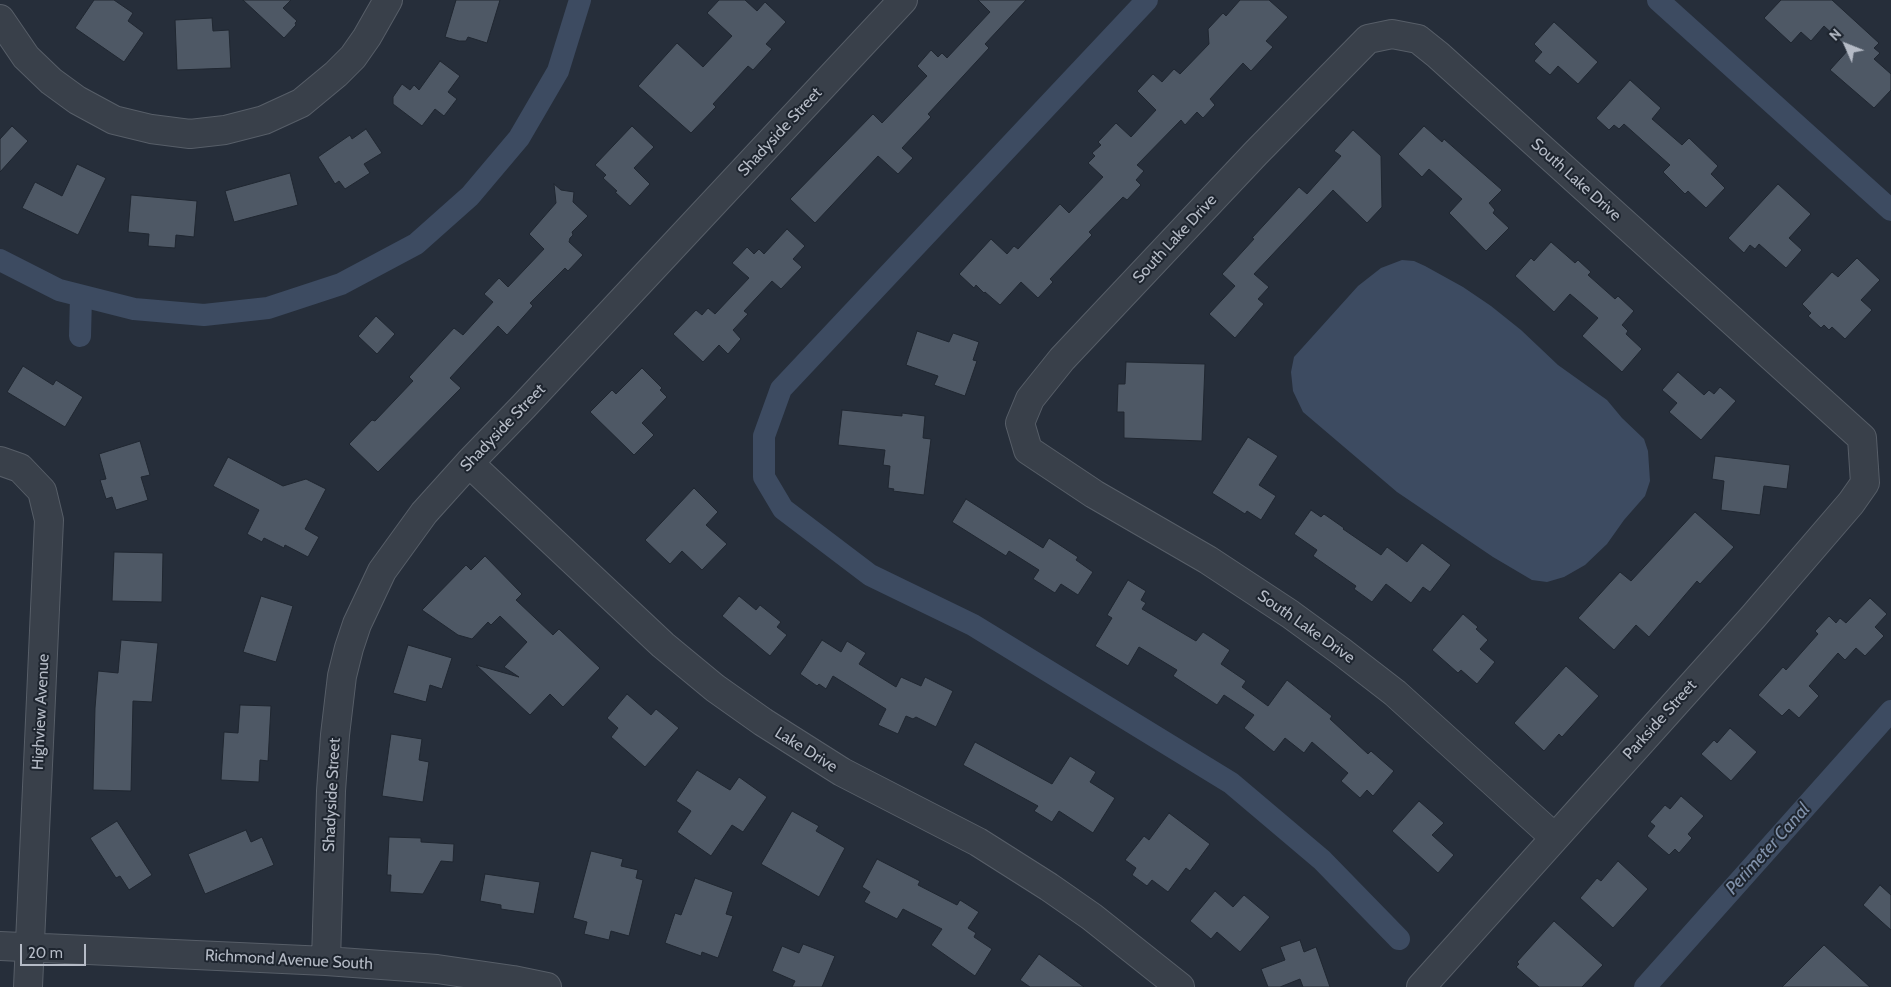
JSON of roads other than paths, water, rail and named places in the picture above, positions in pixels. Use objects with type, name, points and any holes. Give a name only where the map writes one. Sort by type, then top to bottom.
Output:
[{"type":"street","points":[[0,19],[26,58],[51,81],[77,100],[114,120],[151,129],[190,134],[225,130],[264,120],[301,102],[336,74],[353,57],[368,37],[388,0]]},
{"type":"street","name":"Shadyside Street","points":[[326,961],[331,792],[342,676],[349,648],[358,624],[382,571],[424,513],[469,463],[537,393],[903,0]]},
{"type":"street","name":"South Lake Drive","points":[[1554,837],[1395,693],[1342,652],[1290,614],[1208,560],[1094,494],[1028,450],[1020,423],[1030,399],[1062,359],[1263,145],[1368,39],[1392,34],[1418,39],[1438,55],[1862,438]]},
{"type":"street","name":"Parkside Street","points":[[1421,987],[1753,617],[1851,503],[1865,484],[1862,438]]},
{"type":"street","name":"Highview Avenue","points":[[0,462],[20,468],[42,491],[49,520],[28,987]]},
{"type":"street","name":"Lake Drive","points":[[469,463],[663,645],[715,688],[763,722],[842,772],[978,842],[1049,887],[1092,917],[1180,987]]},
{"type":"street","name":"Richmond Avenue South","points":[[0,946],[326,961],[436,969],[514,980],[547,987]]},
{"type":"water","points":[[1402,260],[1414,261],[1425,266],[1463,287],[1491,306],[1521,330],[1558,365],[1607,400],[1622,418],[1644,439],[1648,451],[1650,481],[1645,496],[1624,520],[1607,544],[1585,565],[1564,577],[1547,582],[1532,580],[1493,557],[1397,492],[1303,412],[1293,391],[1291,372],[1294,357],[1358,286],[1381,268]]},
{"type":"waterway","points":[[0,260],[59,290],[134,309],[204,315],[268,308],[341,284],[416,244],[470,196],[519,138],[558,71],[580,0]]},
{"type":"waterway","points":[[1147,0],[781,389],[764,436],[764,477],[783,509],[870,575],[973,625],[1231,783],[1322,860],[1399,939]]},
{"type":"waterway","points":[[1658,0],[1891,210]]},
{"type":"waterway","points":[[80,336],[81,296]]},
{"type":"waterway","name":"Perimeter Canal","points":[[1645,987],[1891,711]]}]
